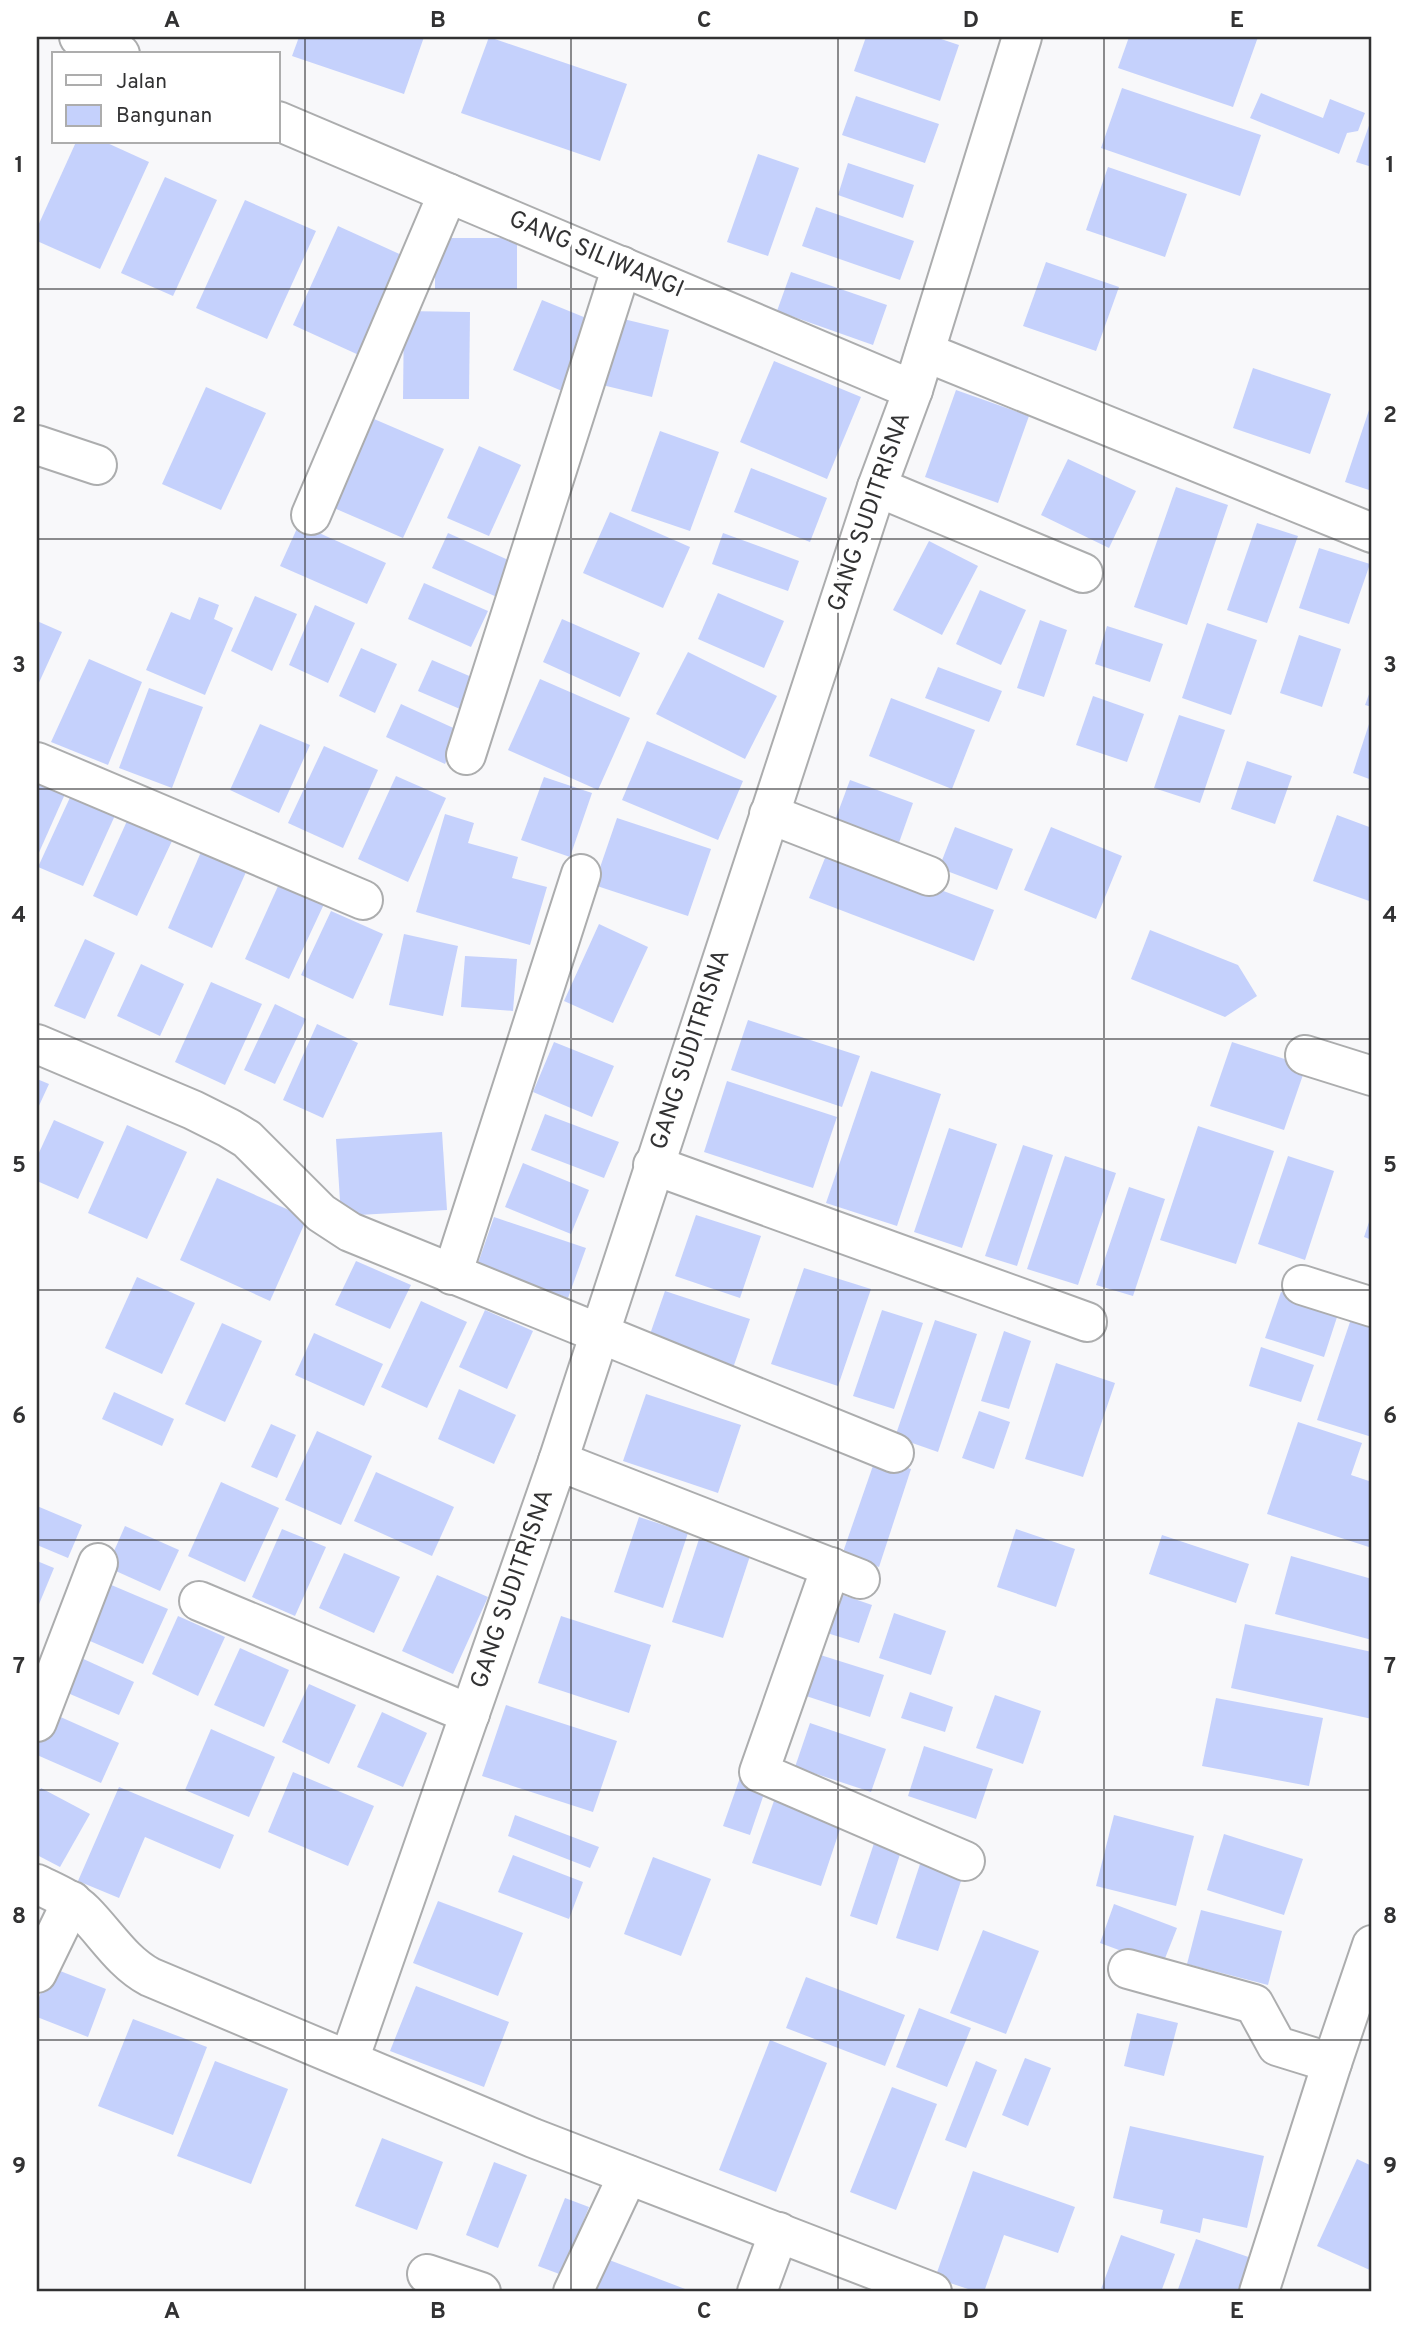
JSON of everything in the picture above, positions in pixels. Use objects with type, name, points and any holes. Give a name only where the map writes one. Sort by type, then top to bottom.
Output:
[{"type":"street","points":[[79,37],[115,52]]},
{"type":"street","name":"GANG SUDITRISNA","points":[[349,2060],[558,1461],[877,487],[913,390],[1022,37]]},
{"type":"street","name":"GANG SILIWANGI","points":[[280,122],[913,390]]},
{"type":"street","points":[[311,515],[448,193]]},
{"type":"street","points":[[466,755],[622,266]]},
{"type":"street","points":[[925,352],[1372,533]]},
{"type":"street","points":[[37,445],[97,465]]},
{"type":"street","points":[[877,487],[1083,573]]},
{"type":"street","points":[[37,762],[363,900]]},
{"type":"street","points":[[769,814],[929,876]]},
{"type":"street","points":[[452,1275],[581,874]]},
{"type":"street","points":[[37,1044],[229,1128],[247,1139],[321,1213],[350,1232],[894,1453]]},
{"type":"street","points":[[1305,1055],[1372,1076]]},
{"type":"street","points":[[653,1165],[1087,1322]]},
{"type":"street","points":[[1302,1286],[1372,1307]]},
{"type":"street","points":[[558,1461],[845,1573],[760,1772],[965,1861]]},
{"type":"street","points":[[37,1722],[98,1563]]},
{"type":"street","points":[[199,1601],[470,1714]]},
{"type":"street","points":[[37,1884],[72,1901],[137,1970],[150,1978],[533,2138],[932,2292]]},
{"type":"street","points":[[37,1973],[72,1901]]},
{"type":"street","points":[[1259,2292],[1372,1945]]},
{"type":"street","points":[[1128,1969],[1254,2004],[1277,2046],[1332,2063]]},
{"type":"street","points":[[573,2292],[628,2175]]},
{"type":"street","points":[[757,2292],[779,2232]]},
{"type":"street","points":[[427,2274],[481,2292]]},
{"type":"building","points":[[299,37],[424,37],[404,94],[292,56]]},
{"type":"building","points":[[489,37],[627,84],[600,161],[461,113]]},
{"type":"building","points":[[866,37],[935,37],[959,45],[940,101],[854,71]]},
{"type":"building","points":[[1129,37],[1258,37],[1233,107],[1118,68]]},
{"type":"building","points":[[1122,88],[1261,135],[1240,196],[1101,148]]},
{"type":"building","points":[[1261,93],[1323,118],[1330,99],[1365,113],[1358,131],[1347,133],[1339,154],[1250,118]]},
{"type":"building","points":[[856,96],[939,124],[925,163],[842,135]]},
{"type":"building","points":[[1372,117],[1372,167],[1356,162]]},
{"type":"building","points":[[75,144],[109,144],[149,162],[100,269],[37,241],[37,228]]},
{"type":"building","points":[[758,154],[799,168],[768,256],[727,242]]},
{"type":"building","points":[[848,163],[914,185],[903,218],[838,195]]},
{"type":"building","points":[[1108,167],[1187,194],[1165,257],[1086,230]]},
{"type":"building","points":[[165,177],[217,200],[173,296],[121,273]]},
{"type":"building","points":[[245,200],[316,231],[267,339],[196,308]]},
{"type":"building","points":[[816,207],[914,241],[900,280],[802,246]]},
{"type":"building","points":[[338,226],[406,257],[361,356],[293,325]]},
{"type":"building","points":[[435,238],[517,238],[517,289],[435,289]]},
{"type":"building","points":[[1046,262],[1119,287],[1096,351],[1023,326]]},
{"type":"building","points":[[791,272],[887,305],[873,345],[777,311]]},
{"type":"building","points":[[542,300],[591,320],[562,391],[513,370]]},
{"type":"building","points":[[404,311],[470,312],[469,399],[403,399]]},
{"type":"building","points":[[611,316],[669,330],[652,397],[594,383]]},
{"type":"building","points":[[774,361],[861,397],[827,479],[740,442]]},
{"type":"building","points":[[1253,368],[1331,394],[1310,454],[1233,428]]},
{"type":"building","points":[[206,387],[266,413],[221,510],[162,484]]},
{"type":"building","points":[[956,390],[1029,416],[998,503],[925,477]]},
{"type":"building","points":[[1372,401],[1372,491],[1345,482]]},
{"type":"building","points":[[374,419],[444,449],[403,538],[334,508]]},
{"type":"building","points":[[660,431],[719,452],[690,531],[631,511]]},
{"type":"building","points":[[479,446],[521,465],[489,536],[447,518]]},
{"type":"building","points":[[1068,459],[1136,491],[1109,548],[1041,515]]},
{"type":"building","points":[[751,468],[827,498],[810,542],[734,512]]},
{"type":"building","points":[[1176,487],[1228,505],[1187,625],[1134,607]]},
{"type":"building","points":[[610,512],[690,547],[663,608],[583,573]]},
{"type":"building","points":[[1257,523],[1298,536],[1267,623],[1227,610]]},
{"type":"building","points":[[299,524],[386,563],[367,604],[280,566]]},
{"type":"building","points":[[448,533],[524,567],[508,602],[432,568]]},
{"type":"building","points":[[723,533],[799,561],[788,591],[712,564]]},
{"type":"building","points":[[929,541],[978,566],[942,635],[893,610]]},
{"type":"building","points":[[1319,548],[1370,564],[1349,624],[1299,608]]},
{"type":"building","points":[[424,583],[488,611],[471,647],[408,619]]},
{"type":"building","points":[[980,590],[1026,610],[1001,665],[956,644]]},
{"type":"building","points":[[718,593],[784,621],[764,668],[698,639]]},
{"type":"building","points":[[255,596],[297,614],[272,671],[231,651]]},
{"type":"building","points":[[199,597],[219,605],[214,619],[233,628],[205,695],[146,670],[171,612],[190,620]]},
{"type":"building","points":[[315,605],[355,623],[328,683],[289,665]]},
{"type":"building","points":[[562,619],[640,653],[620,697],[543,662]]},
{"type":"building","points":[[1040,620],[1067,630],[1044,697],[1017,688]]},
{"type":"building","points":[[37,621],[62,632],[37,687]]},
{"type":"building","points":[[1207,623],[1257,640],[1231,715],[1182,698]]},
{"type":"building","points":[[1107,626],[1163,644],[1150,682],[1095,664]]},
{"type":"building","points":[[1299,635],[1341,649],[1322,707],[1280,693]]},
{"type":"building","points":[[361,648],[397,664],[375,713],[339,696]]},
{"type":"building","points":[[688,652],[777,696],[745,759],[656,714]]},
{"type":"building","points":[[89,659],[142,682],[108,765],[51,742]]},
{"type":"building","points":[[432,660],[474,678],[460,709],[418,691]]},
{"type":"building","points":[[938,667],[1002,691],[989,722],[925,698]]},
{"type":"building","points":[[540,679],[630,718],[598,790],[508,750]]},
{"type":"building","points":[[1372,686],[1372,707],[1365,705]]},
{"type":"building","points":[[149,688],[203,707],[172,788],[119,768]]},
{"type":"building","points":[[1093,696],[1144,714],[1127,762],[1076,745]]},
{"type":"building","points":[[891,698],[975,730],[952,789],[869,756]]},
{"type":"building","points":[[401,704],[460,731],[445,764],[386,737]]},
{"type":"building","points":[[1179,715],[1225,730],[1200,803],[1154,788]]},
{"type":"building","points":[[260,724],[310,745],[279,813],[230,790]]},
{"type":"building","points":[[1369,724],[1372,725],[1372,780],[1353,773]]},
{"type":"building","points":[[647,741],[743,781],[718,840],[622,800]]},
{"type":"building","points":[[324,746],[378,770],[343,848],[288,823]]},
{"type":"building","points":[[1247,761],[1292,776],[1275,824],[1231,809]]},
{"type":"building","points":[[396,776],[446,798],[408,882],[358,859]]},
{"type":"building","points":[[544,777],[592,793],[570,857],[521,840]]},
{"type":"building","points":[[850,780],[913,803],[895,854],[831,831]]},
{"type":"building","points":[[37,781],[65,794],[37,857]]},
{"type":"building","points":[[73,791],[117,811],[83,886],[38,867]]},
{"type":"building","points":[[445,814],[474,823],[468,843],[518,857],[512,878],[547,887],[530,945],[416,912]]},
{"type":"building","points":[[1337,815],[1372,828],[1372,902],[1313,881]]},
{"type":"building","points":[[617,818],[711,849],[688,916],[594,885]]},
{"type":"building","points":[[127,821],[172,841],[137,916],[93,896]]},
{"type":"building","points":[[955,827],[1013,849],[997,890],[939,868]]},
{"type":"building","points":[[1051,827],[1122,856],[1096,919],[1024,890]]},
{"type":"building","points":[[829,848],[994,910],[974,961],[809,898]]},
{"type":"building","points":[[201,852],[246,872],[212,948],[168,928]]},
{"type":"building","points":[[279,884],[324,904],[289,979],[245,959]]},
{"type":"building","points":[[331,911],[383,934],[353,999],[301,975]]},
{"type":"building","points":[[599,924],[648,947],[613,1023],[564,1001]]},
{"type":"building","points":[[1150,930],[1238,965],[1257,996],[1225,1017],[1131,979]]},
{"type":"building","points":[[404,934],[458,946],[443,1016],[389,1005]]},
{"type":"building","points":[[85,939],[115,953],[85,1019],[54,1006]]},
{"type":"building","points":[[465,956],[517,959],[513,1011],[461,1007]]},
{"type":"building","points":[[141,964],[184,984],[160,1036],[117,1016]]},
{"type":"building","points":[[211,982],[262,1004],[225,1085],[175,1062]]},
{"type":"building","points":[[275,1004],[306,1019],[275,1084],[244,1070]]},
{"type":"building","points":[[748,1020],[860,1056],[842,1107],[731,1070]]},
{"type":"building","points":[[317,1024],[358,1043],[323,1118],[283,1100]]},
{"type":"building","points":[[554,1042],[614,1066],[592,1117],[533,1092]]},
{"type":"building","points":[[1232,1042],[1306,1066],[1284,1130],[1210,1106]]},
{"type":"building","points":[[871,1071],[941,1094],[897,1226],[826,1203]]},
{"type":"building","points":[[37,1079],[49,1084],[37,1110]]},
{"type":"building","points":[[727,1081],[837,1117],[813,1188],[704,1152]]},
{"type":"building","points":[[545,1114],[619,1142],[604,1178],[531,1150]]},
{"type":"building","points":[[54,1120],[104,1142],[78,1199],[37,1181],[37,1157]]},
{"type":"building","points":[[127,1125],[187,1152],[147,1239],[88,1213]]},
{"type":"building","points":[[1198,1126],[1274,1151],[1236,1264],[1160,1240]]},
{"type":"building","points":[[949,1128],[997,1144],[962,1248],[914,1232]]},
{"type":"building","points":[[442,1132],[447,1210],[341,1216],[336,1139]]},
{"type":"building","points":[[1023,1145],[1053,1155],[1017,1266],[985,1256]]},
{"type":"building","points":[[1065,1156],[1116,1173],[1078,1285],[1027,1269]]},
{"type":"building","points":[[1288,1156],[1334,1171],[1305,1260],[1258,1244]]},
{"type":"building","points":[[523,1163],[589,1190],[571,1234],[505,1207]]},
{"type":"building","points":[[217,1178],[307,1218],[270,1301],[180,1260]]},
{"type":"building","points":[[1129,1187],[1165,1199],[1133,1296],[1096,1285]]},
{"type":"building","points":[[1372,1213],[1372,1240],[1364,1237]]},
{"type":"building","points":[[696,1215],[761,1236],[740,1298],[675,1276]]},
{"type":"building","points":[[494,1217],[586,1248],[568,1298],[477,1266]]},
{"type":"building","points":[[356,1261],[411,1285],[390,1329],[335,1305]]},
{"type":"building","points":[[804,1268],[871,1289],[838,1386],[771,1364]]},
{"type":"building","points":[[137,1277],[195,1303],[162,1374],[105,1348]]},
{"type":"building","points":[[665,1291],[750,1319],[733,1368],[648,1340]]},
{"type":"building","points":[[1281,1292],[1339,1311],[1324,1357],[1265,1338]]},
{"type":"building","points":[[421,1301],[467,1322],[427,1408],[381,1387]]},
{"type":"building","points":[[485,1310],[533,1331],[507,1389],[459,1367]]},
{"type":"building","points":[[882,1310],[923,1323],[894,1409],[853,1396]]},
{"type":"building","points":[[1351,1319],[1372,1326],[1372,1437],[1317,1420]]},
{"type":"building","points":[[935,1320],[977,1334],[938,1452],[895,1437]]},
{"type":"building","points":[[222,1323],[262,1341],[225,1422],[185,1404]]},
{"type":"building","points":[[1004,1331],[1031,1341],[1009,1409],[981,1401]]},
{"type":"building","points":[[314,1333],[383,1364],[364,1406],[295,1375]]},
{"type":"building","points":[[1261,1347],[1314,1365],[1301,1402],[1249,1386]]},
{"type":"building","points":[[1056,1363],[1115,1383],[1083,1477],[1025,1459]]},
{"type":"building","points":[[459,1389],[516,1415],[494,1464],[438,1439]]},
{"type":"building","points":[[114,1392],[174,1419],[162,1446],[102,1419]]},
{"type":"building","points":[[646,1394],[741,1425],[718,1493],[623,1461]]},
{"type":"building","points":[[979,1411],[1010,1422],[994,1469],[962,1458]]},
{"type":"building","points":[[1298,1422],[1362,1443],[1351,1475],[1372,1482],[1372,1548],[1267,1514]]},
{"type":"building","points":[[271,1424],[296,1435],[277,1478],[251,1467]]},
{"type":"building","points":[[317,1431],[372,1456],[341,1525],[285,1500]]},
{"type":"building","points":[[876,1457],[911,1469],[879,1567],[842,1555]]},
{"type":"building","points":[[376,1472],[454,1507],[432,1556],[354,1521]]},
{"type":"building","points":[[221,1482],[279,1508],[245,1582],[188,1556]]},
{"type":"building","points":[[37,1506],[82,1525],[68,1558],[37,1545]]},
{"type":"building","points":[[639,1517],[688,1533],[663,1608],[614,1592]]},
{"type":"building","points":[[125,1526],[179,1550],[160,1591],[107,1567]]},
{"type":"building","points":[[282,1529],[326,1547],[295,1616],[252,1597]]},
{"type":"building","points":[[1016,1529],[1075,1549],[1056,1607],[997,1587]]},
{"type":"building","points":[[1162,1535],[1249,1564],[1236,1603],[1149,1574]]},
{"type":"building","points":[[699,1539],[750,1556],[723,1638],[672,1622]]},
{"type":"building","points":[[344,1553],[400,1577],[374,1633],[319,1608]]},
{"type":"building","points":[[1291,1556],[1372,1579],[1372,1640],[1275,1614]]},
{"type":"building","points":[[37,1561],[54,1568],[37,1609]]},
{"type":"building","points":[[437,1575],[488,1597],[453,1674],[402,1651]]},
{"type":"building","points":[[109,1584],[168,1609],[143,1664],[83,1638]]},
{"type":"building","points":[[840,1594],[872,1605],[859,1643],[827,1633]]},
{"type":"building","points":[[894,1613],[946,1631],[931,1675],[879,1658]]},
{"type":"building","points":[[178,1616],[225,1637],[198,1696],[152,1674]]},
{"type":"building","points":[[561,1616],[651,1645],[629,1713],[538,1683]]},
{"type":"building","points":[[1245,1624],[1372,1652],[1372,1719],[1231,1688]]},
{"type":"building","points":[[240,1648],[289,1670],[264,1727],[214,1705]]},
{"type":"building","points":[[814,1653],[884,1675],[870,1717],[800,1694]]},
{"type":"building","points":[[79,1657],[134,1682],[119,1715],[63,1691]]},
{"type":"building","points":[[309,1684],[356,1705],[329,1764],[282,1742]]},
{"type":"building","points":[[910,1692],[953,1707],[945,1732],[901,1718]]},
{"type":"building","points":[[995,1695],[1041,1711],[1023,1764],[976,1748]]},
{"type":"building","points":[[1216,1698],[1323,1718],[1309,1786],[1202,1766]]},
{"type":"building","points":[[506,1705],[617,1741],[593,1812],[482,1776]]},
{"type":"building","points":[[47,1711],[119,1743],[101,1783],[37,1755],[37,1735]]},
{"type":"building","points":[[382,1712],[427,1733],[403,1787],[357,1767]]},
{"type":"building","points":[[810,1723],[886,1749],[871,1792],[795,1767]]},
{"type":"building","points":[[211,1729],[275,1757],[249,1817],[185,1790]]},
{"type":"building","points":[[924,1746],[993,1769],[976,1819],[908,1796]]},
{"type":"building","points":[[293,1772],[374,1806],[348,1866],[268,1832]]},
{"type":"building","points":[[742,1772],[768,1782],[750,1835],[723,1826]]},
{"type":"building","points":[[119,1787],[234,1835],[220,1869],[145,1837],[119,1898],[78,1881]]},
{"type":"building","points":[[41,1788],[90,1814],[60,1867],[37,1855],[37,1795]]},
{"type":"building","points":[[775,1798],[843,1820],[821,1886],[752,1863]]},
{"type":"building","points":[[515,1815],[599,1847],[590,1868],[508,1836]]},
{"type":"building","points":[[1114,1815],[1194,1836],[1176,1906],[1096,1886]]},
{"type":"building","points":[[878,1831],[905,1839],[877,1925],[850,1916]]},
{"type":"building","points":[[1224,1834],[1303,1859],[1284,1915],[1207,1890]]},
{"type":"building","points":[[513,1855],[583,1882],[569,1919],[498,1892]]},
{"type":"building","points":[[653,1857],[711,1879],[681,1956],[624,1934]]},
{"type":"building","points":[[921,1861],[963,1875],[938,1951],[896,1938]]},
{"type":"building","points":[[438,1901],[523,1933],[498,1996],[413,1963]]},
{"type":"building","points":[[1114,1904],[1177,1928],[1162,1966],[1100,1943]]},
{"type":"building","points":[[1201,1910],[1282,1931],[1268,1985],[1187,1964]]},
{"type":"building","points":[[983,1930],[1039,1951],[1006,2034],[950,2013]]},
{"type":"building","points":[[50,1967],[106,1989],[88,2037],[37,2017],[37,2003]]},
{"type":"building","points":[[806,1977],[905,2015],[885,2066],[786,2028]]},
{"type":"building","points":[[416,1986],[509,2022],[484,2087],[390,2051]]},
{"type":"building","points":[[919,2008],[971,2028],[947,2087],[896,2067]]},
{"type":"building","points":[[1137,2013],[1178,2023],[1164,2076],[1124,2066]]},
{"type":"building","points":[[133,2019],[207,2047],[173,2135],[98,2106]]},
{"type":"building","points":[[770,2040],[827,2063],[776,2192],[719,2170]]},
{"type":"building","points":[[1025,2058],[1051,2068],[1028,2126],[1002,2115]]},
{"type":"building","points":[[215,2061],[288,2089],[251,2184],[177,2156]]},
{"type":"building","points":[[976,2061],[997,2070],[966,2148],[945,2140]]},
{"type":"building","points":[[892,2087],[937,2104],[896,2210],[850,2192]]},
{"type":"building","points":[[1130,2126],[1264,2156],[1247,2228],[1203,2218],[1200,2233],[1160,2223],[1163,2210],[1113,2198]]},
{"type":"building","points":[[382,2138],[443,2162],[417,2230],[355,2206]]},
{"type":"building","points":[[1357,2159],[1372,2166],[1372,2271],[1317,2246]]},
{"type":"building","points":[[494,2162],[527,2175],[498,2248],[466,2235]]},
{"type":"building","points":[[973,2171],[1075,2207],[1058,2253],[1004,2235],[984,2292],[935,2278]]},
{"type":"building","points":[[565,2198],[589,2207],[562,2275],[538,2266]]},
{"type":"building","points":[[1121,2235],[1175,2254],[1161,2292],[1100,2292]]},
{"type":"building","points":[[1196,2239],[1266,2263],[1256,2292],[1177,2292]]},
{"type":"building","points":[[604,2258],[693,2292],[590,2292]]}]
